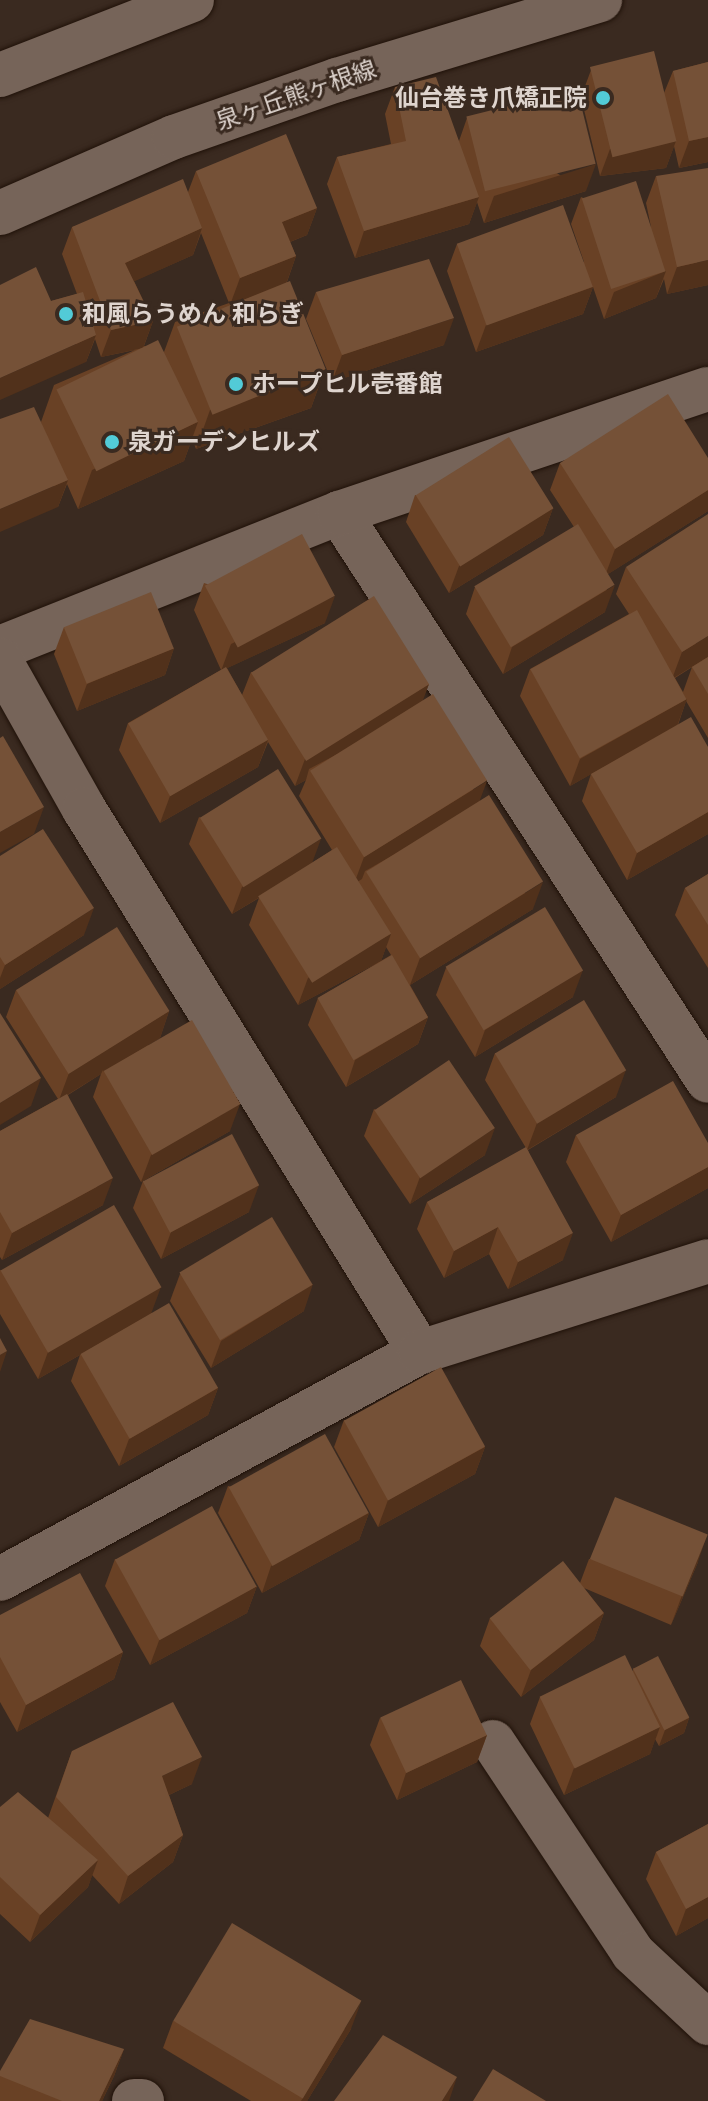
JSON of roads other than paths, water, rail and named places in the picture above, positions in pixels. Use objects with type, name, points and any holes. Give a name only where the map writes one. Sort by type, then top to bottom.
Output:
[{"type":"street","points":[[0,75],[192,0]]},
{"type":"street","name":"泉ヶ丘熊ヶ根線","points":[[0,213],[174,137],[337,80],[600,0]]},
{"type":"street","points":[[0,648],[339,513],[708,389]]},
{"type":"street","points":[[339,513],[708,1081]]},
{"type":"street","points":[[0,660],[84,809],[420,1352]]},
{"type":"street","points":[[0,1579],[420,1352],[708,1261]]},
{"type":"street","points":[[493,1742],[633,1953],[708,2023]]},
{"type":"street","points":[[134,2101],[142,2101]]},
{"type":"place","name":"仙台巻き爪矯正院","points":[[603,98]]},
{"type":"place","name":"和風らうめん 和らぎ","points":[[66,314]]},
{"type":"place","name":"ホープヒル壱番館","points":[[236,384]]},
{"type":"place","name":"泉ガーデンヒルズ","points":[[112,442]]}]
